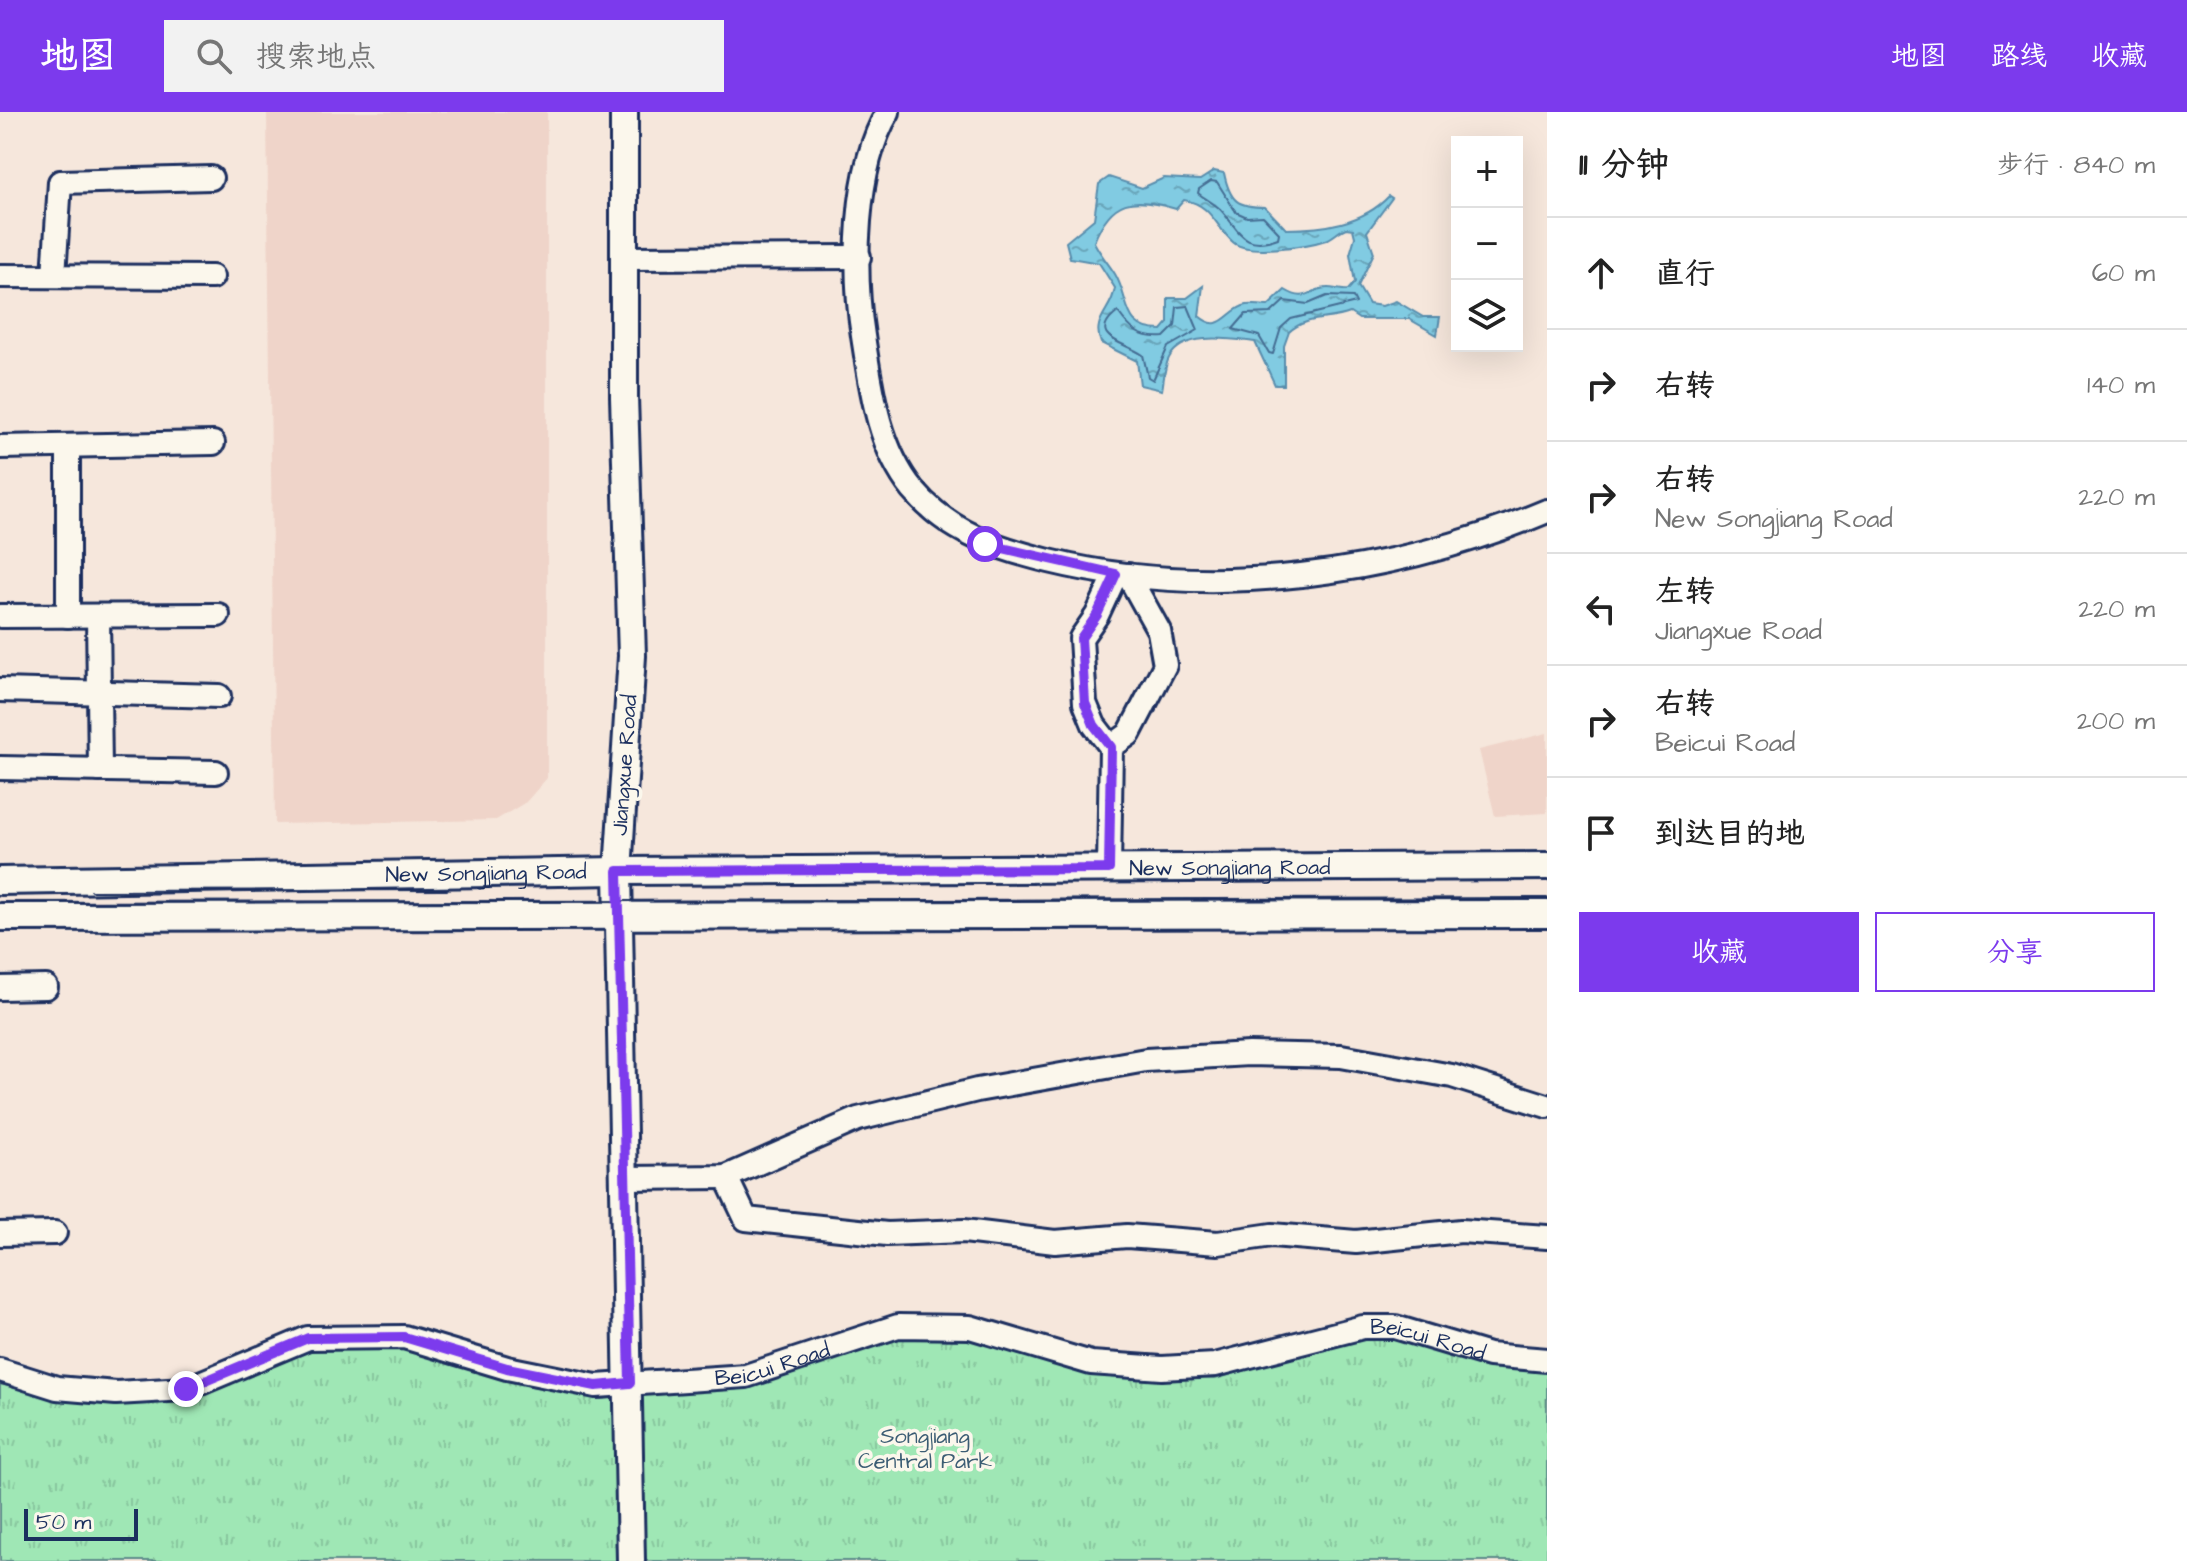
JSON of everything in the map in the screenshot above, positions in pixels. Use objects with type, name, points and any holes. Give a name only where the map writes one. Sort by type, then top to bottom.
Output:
[{"type":"main road","name":"Jiangxue Road","points":[[624,112],[624,397],[632,656],[618,871],[631,1561]]},
{"type":"main road","name":"New Songjiang Road","points":[[0,881],[618,871],[1547,866]]},
{"type":"main road","name":"New Songjiang Road","points":[[0,917],[1547,914]]},
{"type":"street","points":[[888,112],[873,136],[864,187],[857,298],[878,418],[892,456],[913,489],[948,523],[985,544],[1122,574],[1221,579],[1322,572],[1416,553],[1508,528],[1547,511]]},
{"type":"street","points":[[54,276],[60,182],[211,178]]},
{"type":"street","points":[[624,258],[859,257]]},
{"type":"street","points":[[0,276],[212,277]]},
{"type":"street","points":[[0,447],[213,443]]},
{"type":"street","points":[[68,446],[68,616]]},
{"type":"street","points":[[1111,747],[1129,734],[1165,665],[1159,631],[1122,574]]},
{"type":"street","points":[[1109,869],[1111,747],[1094,725],[1085,703],[1081,638],[1122,574]]},
{"type":"street","points":[[0,616],[218,615]]},
{"type":"street","points":[[98,616],[100,770]]},
{"type":"street","points":[[0,690],[219,696]]},
{"type":"street","points":[[0,768],[216,772]]},
{"type":"street","points":[[0,988],[46,987]]},
{"type":"street","points":[[626,1178],[726,1177],[858,1119],[977,1090],[1146,1060],[1249,1054],[1341,1056],[1452,1076],[1547,1106]]},
{"type":"street","points":[[726,1177],[746,1219],[887,1234],[964,1231],[1055,1242],[1127,1236],[1218,1243],[1272,1235],[1356,1242],[1461,1231],[1547,1237]]},
{"type":"street","points":[[0,1234],[55,1233]]},
{"type":"street","name":"Beicui Road","points":[[0,1370],[57,1388],[116,1393],[186,1389],[308,1338],[404,1337],[507,1368],[596,1386],[746,1376],[898,1326],[970,1327],[1091,1363],[1162,1368],[1215,1365],[1363,1327],[1395,1327],[1489,1355],[1547,1360]]},
{"type":"shaded area","points":[[267,112],[547,112],[547,778],[526,802],[496,820],[275,824]]},
{"type":"shaded area","points":[[1547,733],[1547,813],[1495,816],[1479,750]]},
{"type":"green space","name":"Songjiang Central Park","points":[[901,1335],[960,1337],[1088,1371],[1143,1376],[1215,1379],[1355,1339],[1399,1339],[1547,1370],[1547,1561],[0,1561],[0,1384],[53,1396],[147,1398],[262,1362],[321,1348],[397,1343],[526,1385],[601,1399],[758,1385]]},
{"type":"water","points":[[1214,171],[1224,173],[1232,197],[1248,206],[1265,207],[1286,229],[1314,228],[1354,219],[1389,196],[1392,198],[1367,232],[1374,253],[1358,286],[1369,304],[1382,306],[1396,301],[1423,317],[1440,317],[1437,335],[1409,319],[1359,319],[1350,313],[1302,323],[1289,332],[1284,346],[1284,385],[1275,385],[1255,342],[1208,339],[1196,340],[1176,349],[1167,362],[1162,390],[1140,385],[1137,361],[1101,343],[1100,321],[1115,288],[1099,263],[1070,258],[1066,242],[1094,219],[1099,184],[1109,177],[1142,188],[1164,178],[1200,180]],"holes":[[[1184,200],[1208,212],[1228,237],[1242,247],[1306,245],[1326,240],[1346,228],[1353,229],[1355,237],[1350,254],[1355,282],[1348,290],[1322,289],[1304,296],[1285,290],[1268,306],[1240,307],[1213,323],[1199,316],[1203,286],[1187,298],[1168,298],[1168,323],[1162,330],[1140,325],[1129,312],[1120,284],[1094,242],[1108,216],[1125,204],[1147,202],[1176,209]]]},
{"type":"tram line","points":[[91,891],[447,890]]},
{"type":"tram line","points":[[0,903],[1547,898]]},
{"type":"route","points":[[186,1389],[308,1338],[404,1337],[507,1368],[596,1386],[630,1383],[618,871],[1109,869],[1111,747],[1094,725],[1085,703],[1081,678],[1081,638],[1097,615],[1116,574],[1083,569],[985,544]]}]
